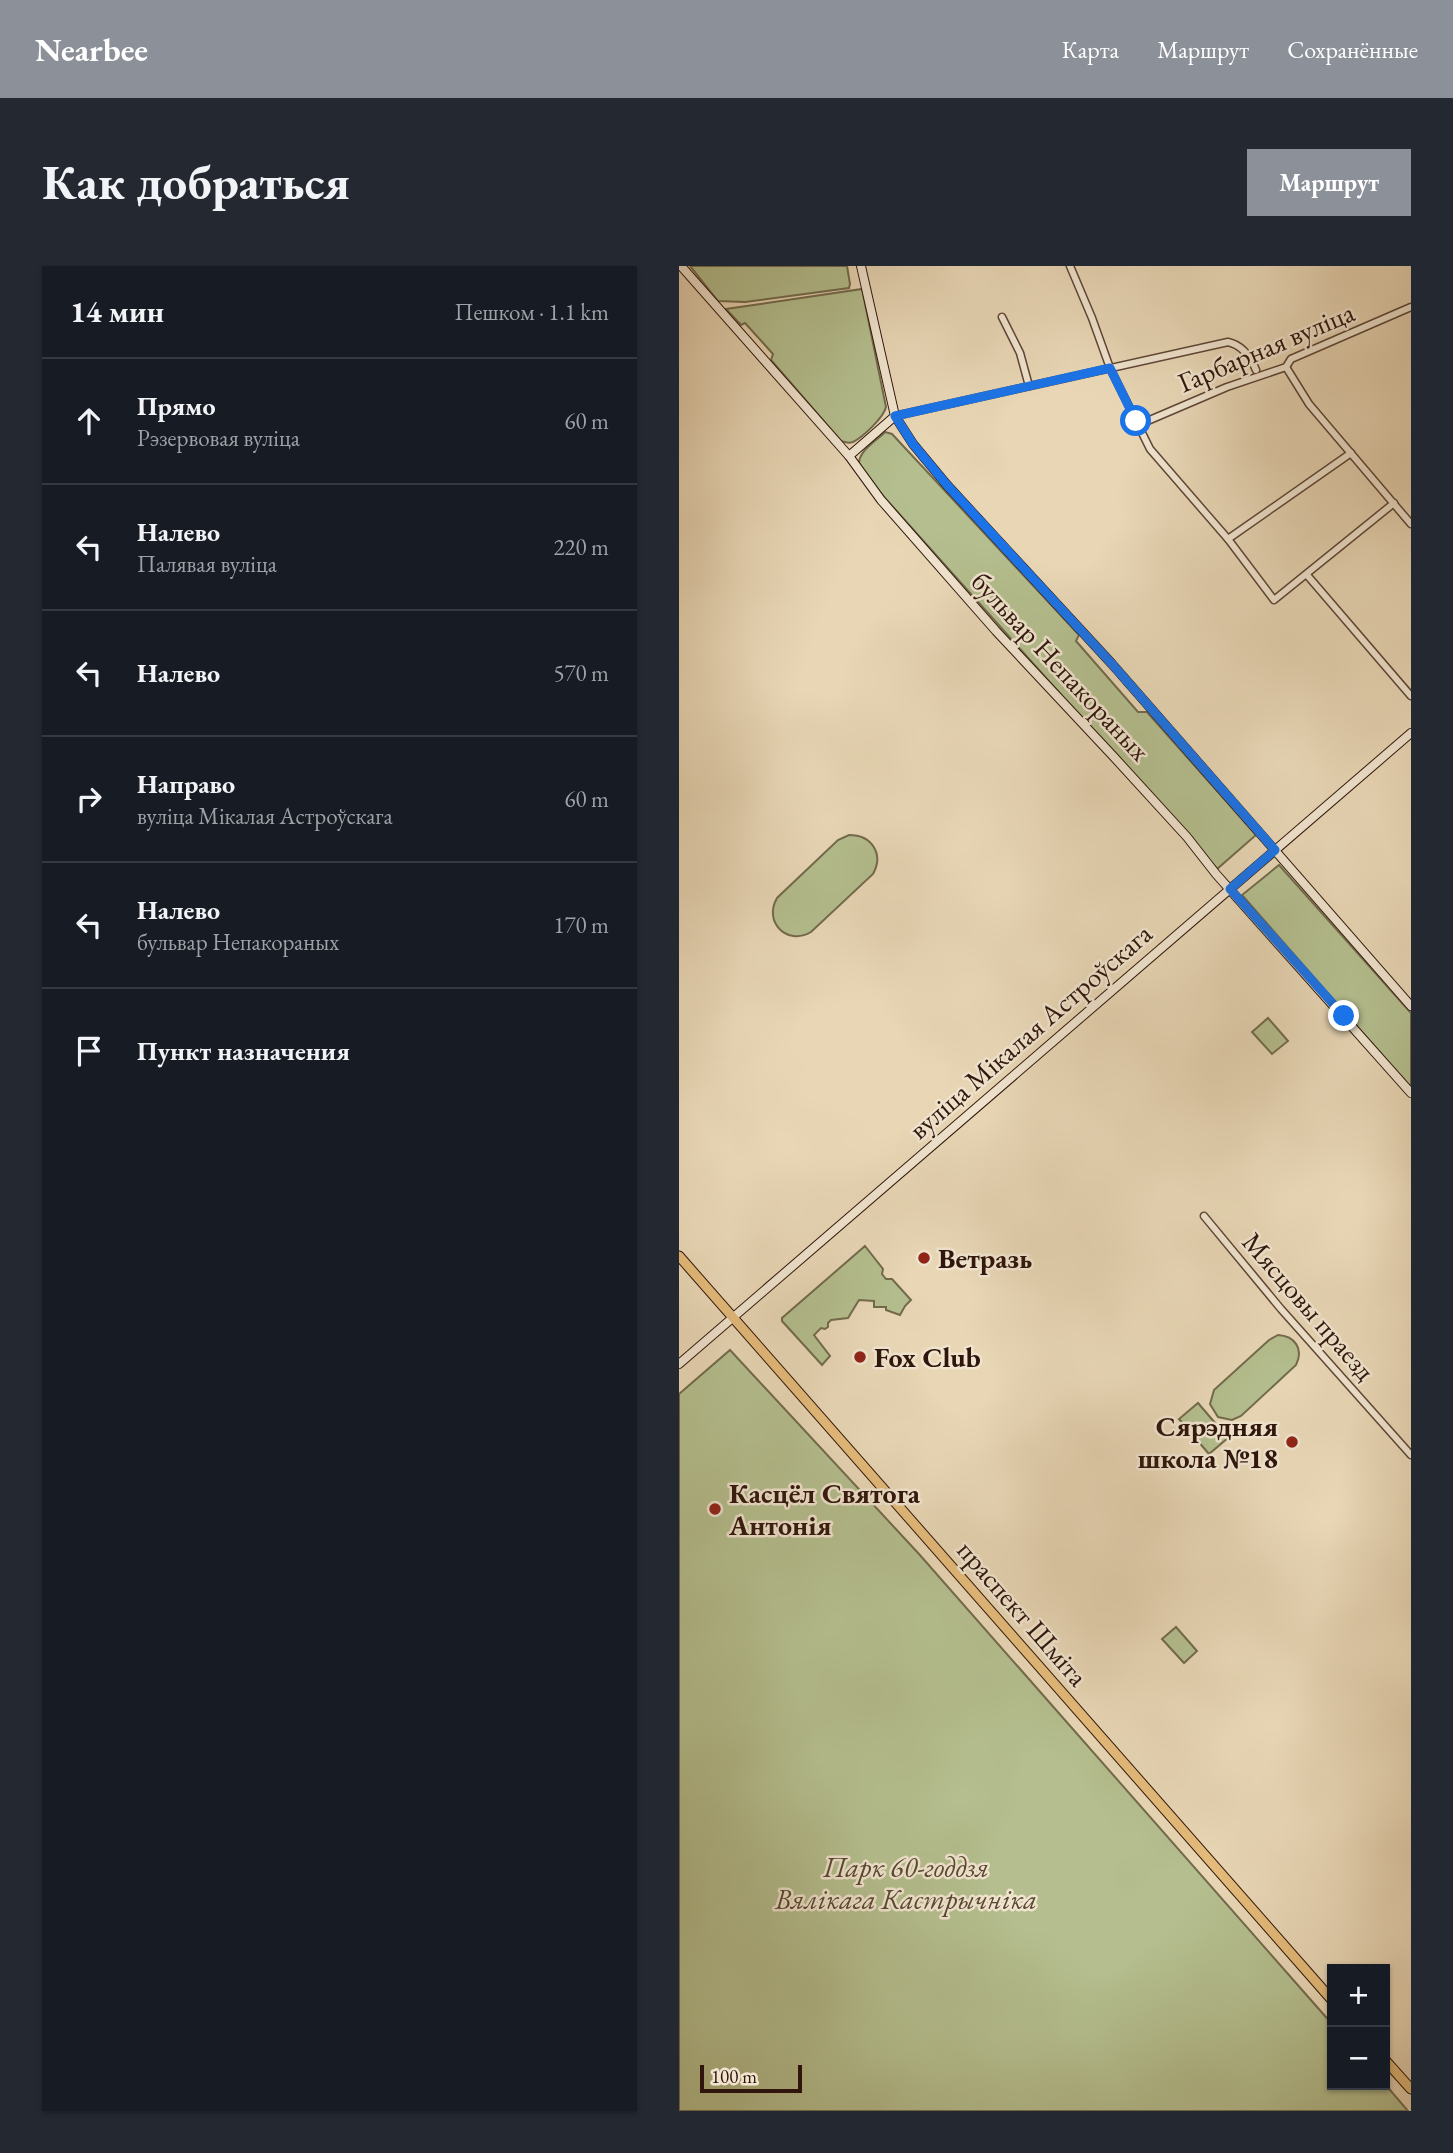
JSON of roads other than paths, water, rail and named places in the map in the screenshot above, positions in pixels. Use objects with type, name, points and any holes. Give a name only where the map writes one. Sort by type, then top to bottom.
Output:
[{"type":"main road","name":"бульвар Непакораных","points":[[681,266],[849,456],[881,500],[996,631],[1122,766],[1411,1093]]},
{"type":"main road","points":[[861,266],[895,416],[913,444],[947,485],[1112,664],[1411,1006]]},
{"type":"main road","points":[[849,456],[895,416]]},
{"type":"main road","name":"вуліца Мікалая Астроўскага","points":[[679,1364],[1411,733]]},
{"type":"main road","name":"праспект Шміта","points":[[679,1256],[1327,1994]]},
{"type":"main road","points":[[1390,2066],[1411,2089]]},
{"type":"street","points":[[1070,266],[1110,368],[1150,449],[1228,539],[1274,600],[1394,503]]},
{"type":"street","name":"Гарбарная вуліца","points":[[1138,425],[1227,387],[1286,367],[1291,359],[1411,307]]},
{"type":"street","points":[[1002,317],[1020,353],[1029,386]]},
{"type":"street","points":[[895,416],[1228,342],[1241,349],[1256,370]]},
{"type":"street","points":[[1286,367],[1309,404],[1411,524]]},
{"type":"street","points":[[1228,539],[1351,453]]},
{"type":"street","points":[[1307,575],[1411,696]]},
{"type":"street","name":"Мясцовы праезд","points":[[1204,1216],[1411,1455]]},
{"type":"place","name":"Ветразь","points":[[924,1258]]},
{"type":"place","name":"Fox Club","points":[[860,1357]]},
{"type":"place","name":"Сярэдняя школа №18","points":[[1292,1442]]},
{"type":"place","name":"Касцёл Святога Антонія","points":[[715,1509]]},
{"type":"park label","name":"Парк 60-годдзя Вялікага Кастрычніка","points":[[906,1883]]}]
